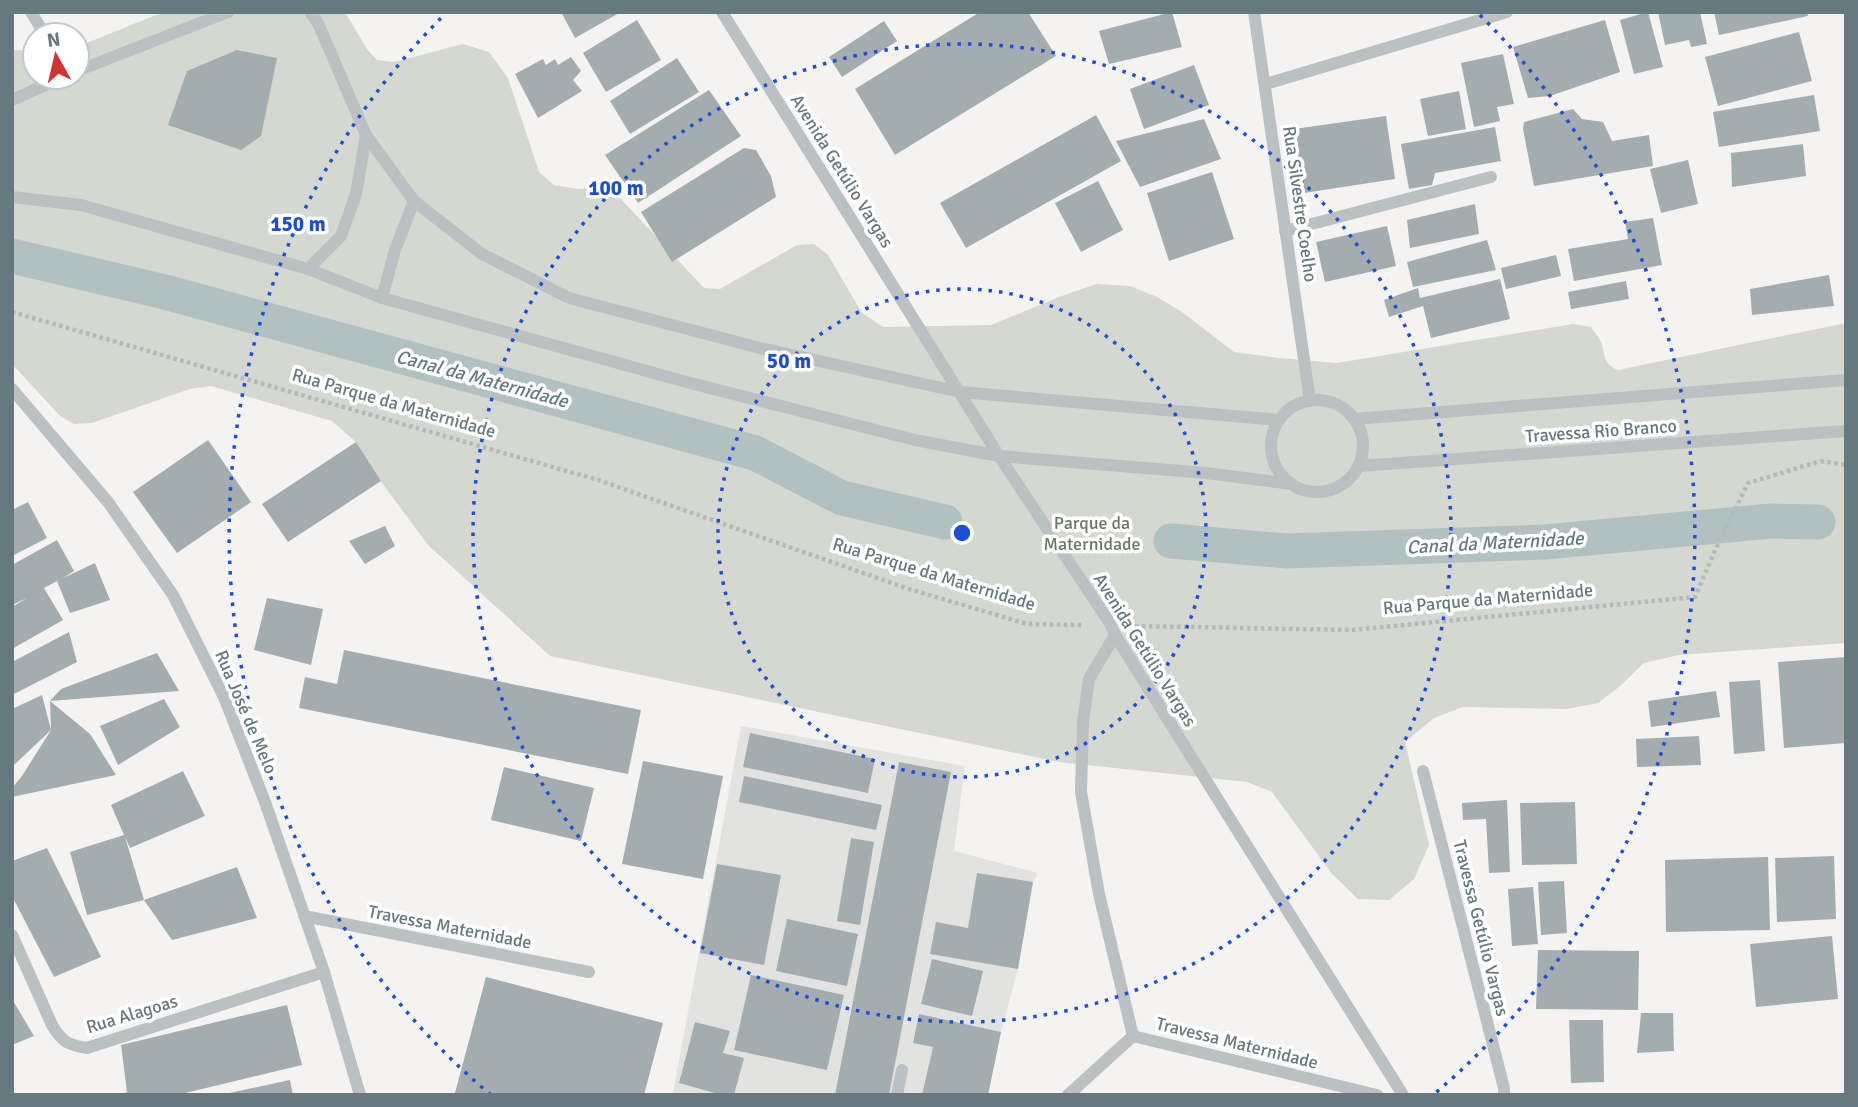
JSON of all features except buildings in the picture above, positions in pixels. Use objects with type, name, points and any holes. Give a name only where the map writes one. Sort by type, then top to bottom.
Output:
[{"type":"street","points":[[91,66],[228,12]]},
{"type":"street","points":[[310,12],[318,23],[366,135],[414,201],[482,254],[569,298],[760,348],[960,393],[1279,420]]},
{"type":"street","name":"Avenida Getúlio Vargas","points":[[722,12],[1403,1095]]},
{"type":"street","name":"Rua Silvestre Coelho","points":[[1254,12],[1310,401]]},
{"type":"street","points":[[1266,84],[1507,12]]},
{"type":"street","points":[[12,100],[32,91]]},
{"type":"street","points":[[308,269],[341,236],[356,194],[366,135]]},
{"type":"street","points":[[1285,230],[1491,177]]},
{"type":"street","points":[[12,197],[81,205],[308,269],[382,298],[720,391],[915,440],[999,456],[1206,473],[1292,484]]},
{"type":"street","points":[[382,298],[395,250],[414,201]]},
{"type":"street","points":[[1354,419],[1846,380]]},
{"type":"street","name":"Rua José de Melo","points":[[12,389],[108,502],[173,595],[224,697],[265,802],[324,972],[360,1095]]},
{"type":"street","points":[[1323,401],[1346,410],[1354,419],[1360,429],[1363,454],[1359,466],[1349,479],[1322,492],[1306,491],[1281,474],[1274,462],[1271,447],[1279,420],[1288,411],[1298,404],[1323,401]]},
{"type":"street","name":"Travessa Rio Branco","points":[[1359,466],[1846,431]]},
{"type":"street","points":[[1113,630],[1089,679],[1083,722],[1081,792],[1099,894],[1133,1036]]},
{"type":"street","name":"Travessa Getúlio Vargas","points":[[1423,771],[1504,1095]]},
{"type":"street","name":"Travessa Maternidade","points":[[304,916],[589,972]]},
{"type":"street","name":"Rua Alagoas","points":[[12,935],[60,1039],[74,1046],[87,1048],[324,972]]},
{"type":"street","name":"Travessa Maternidade","points":[[1068,1095],[1133,1036],[1377,1095]]},
{"type":"street","points":[[897,1095],[902,1070]]},
{"type":"path","name":"Rua Parque da Maternidade","points":[[12,312],[598,480],[906,588],[1027,624],[1113,630],[1352,630],[1696,597],[1748,482],[1821,461],[1846,465]]},
{"type":"shaded area","points":[[741,726],[965,766],[954,851],[1038,873],[1033,882],[1018,969],[988,1095],[673,1093]]},
{"type":"green space","name":"Parque da Maternidade","points":[[163,12],[345,12],[367,49],[377,60],[394,62],[463,44],[489,52],[508,78],[539,172],[554,185],[578,189],[601,187],[620,198],[704,288],[720,289],[797,245],[814,244],[828,255],[862,313],[883,327],[991,325],[1096,284],[1130,286],[1157,297],[1182,312],[1234,352],[1337,363],[1573,324],[1591,327],[1601,342],[1605,359],[1618,370],[1846,323],[1846,643],[1679,655],[1644,663],[1598,703],[1567,709],[1463,707],[1434,718],[1405,742],[1429,845],[1414,879],[1389,900],[1358,899],[1332,874],[1272,792],[1247,782],[1059,762],[550,656],[428,545],[373,471],[356,442],[332,421],[211,386],[190,389],[92,423],[74,424],[60,416],[12,364],[12,50],[21,50],[21,91],[91,91],[91,41]]},
{"type":"waterway","name":"Canal da Maternidade","points":[[12,256],[165,292],[755,453],[842,498],[945,522]]},
{"type":"waterway","name":"Canal da Maternidade","points":[[1171,541],[1287,551],[1545,542],[1771,521],[1818,522]]}]
